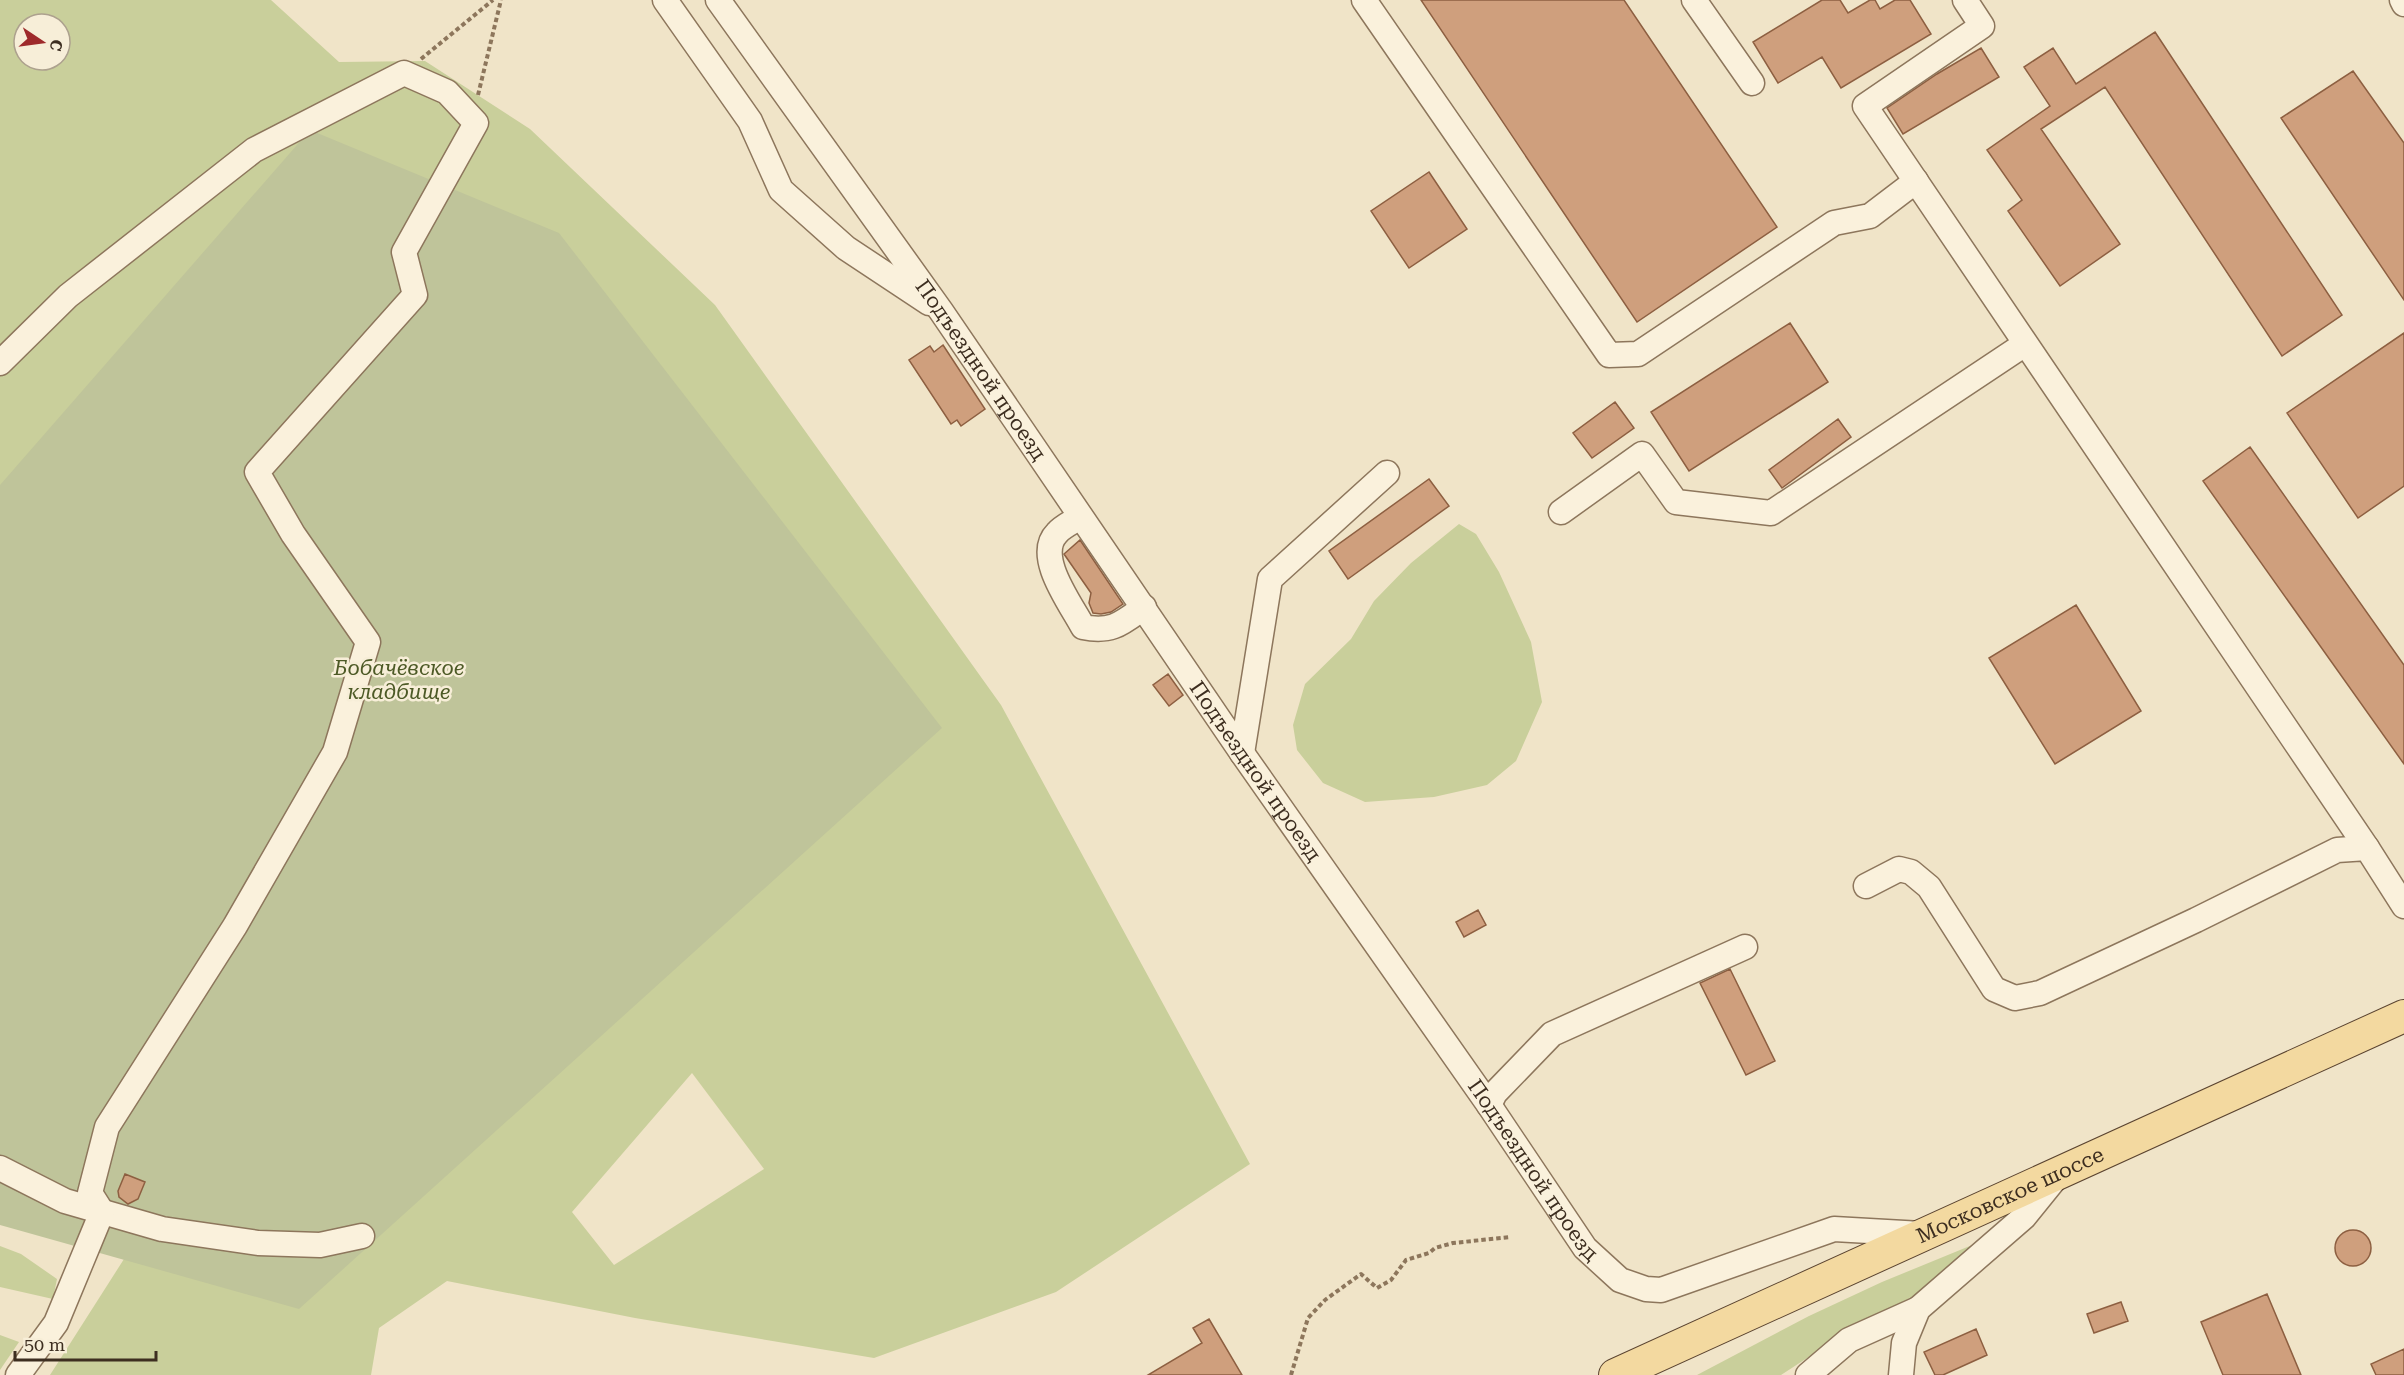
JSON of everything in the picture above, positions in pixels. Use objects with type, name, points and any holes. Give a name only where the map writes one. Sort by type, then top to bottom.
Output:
[{"type":"main road","name":"Московское шоссе","points":[[1615,1375],[2404,1016]]},
{"type":"street","points":[[665,0],[750,121],[781,190],[846,248],[941,311]]},
{"type":"street","name":"Подъездной проезд","points":[[718,0],[941,311],[1242,753],[1489,1105],[1585,1248],[1620,1280],[1646,1289],[1661,1290],[1834,1229],[1922,1234]]},
{"type":"street","points":[[1364,0],[1610,354],[1638,354],[1834,223],[1870,216],[1916,181]]},
{"type":"street","points":[[1694,0],[1752,83]]},
{"type":"street","points":[[1965,0],[1982,26],[1865,106],[2404,906]]},
{"type":"street","points":[[0,363],[69,296],[254,150],[404,73],[447,92],[476,123],[405,252],[415,296],[257,472],[293,534],[368,642],[335,752],[235,926],[107,1127],[90,1192],[102,1212]]},
{"type":"street","points":[[1561,512],[1642,454],[1676,502],[1771,513],[2025,344]]},
{"type":"street","points":[[1242,753],[1270,579],[1387,473]]},
{"type":"street","points":[[1080,517],[1056,534],[1049,550],[1052,570],[1083,627],[1116,628],[1144,607]]},
{"type":"street","points":[[1866,886],[1899,868],[1911,872],[1929,887],[1994,989],[2015,998],[2040,993],[2196,920],[2337,850],[2367,848]]},
{"type":"street","points":[[1489,1105],[1495,1093],[1552,1034],[1745,947]]},
{"type":"street","points":[[0,1168],[65,1201],[162,1229],[258,1243],[320,1245],[362,1236]]},
{"type":"street","points":[[1808,1375],[1849,1340],[1918,1309],[2024,1217],[2058,1175]]},
{"type":"street","points":[[18,1375],[56,1323],[102,1212]]},
{"type":"street","points":[[1901,1375],[1904,1343],[1918,1309]]},
{"type":"path","points":[[404,73],[493,0]]},
{"type":"path","points":[[473,119],[501,0]]},
{"type":"path","points":[[1291,1375],[1308,1318],[1325,1300],[1361,1274],[1377,1288],[1390,1280],[1406,1260],[1436,1248],[1511,1237]]},
{"type":"green space","points":[[0,0],[271,0],[339,62],[425,61],[530,129],[715,305],[1001,705],[1250,1164],[1056,1292],[874,1358],[635,1318],[447,1281],[379,1328],[371,1375],[50,1375],[124,1259],[0,1217]],"holes":[[[692,1073],[764,1169],[614,1265],[572,1212]]]},
{"type":"green space","name":"Бобачёвское кладбище","points":[[310,130],[559,233],[942,728],[299,1309],[0,1225],[0,485]]},
{"type":"green space","points":[[1459,524],[1476,534],[1499,572],[1531,642],[1542,702],[1516,761],[1487,785],[1434,797],[1365,802],[1323,783],[1297,750],[1293,725],[1305,684],[1351,639],[1374,601],[1411,563]]},
{"type":"green space","points":[[1982,1241],[1923,1291],[1841,1336],[1781,1375],[1697,1375],[1809,1316],[1882,1282]]},
{"type":"green space","points":[[0,1246],[21,1254],[57,1279],[53,1299],[0,1287]]},
{"type":"green space","points":[[0,1335],[19,1342],[0,1370]]},
{"type":"building","points":[[1421,0],[1624,0],[1777,227],[1637,322]]},
{"type":"building","points":[[1822,0],[1840,0],[1848,13],[1870,0],[1875,0],[1880,9],[1895,0],[1910,0],[1931,34],[1841,88],[1822,57],[1778,83],[1753,42]]},
{"type":"building","points":[[2155,32],[2342,315],[2282,356],[2105,87],[2041,129],[2120,244],[2060,286],[2008,211],[2022,200],[1987,150],[2050,106],[2024,67],[2053,48],[2076,84]]},
{"type":"building","points":[[1981,48],[1999,77],[1903,134],[1887,108]]},
{"type":"building","points":[[2353,71],[2404,143],[2404,300],[2281,118]]},
{"type":"building","points":[[1429,172],[1467,229],[1409,268],[1371,211]]},
{"type":"building","points":[[1790,323],[1828,382],[1689,471],[1651,412]]},
{"type":"building","points":[[2404,333],[2404,486],[2358,518],[2287,413]]},
{"type":"building","points":[[943,345],[985,409],[961,426],[957,420],[951,424],[909,360],[930,346],[934,352]]},
{"type":"building","points":[[1615,402],[1634,428],[1592,458],[1573,433]]},
{"type":"building","points":[[1838,419],[1851,437],[1782,488],[1769,470]]},
{"type":"building","points":[[2250,447],[2404,665],[2404,764],[2203,481]]},
{"type":"building","points":[[1429,479],[1449,506],[1348,579],[1329,551]]},
{"type":"building","points":[[1080,540],[1123,604],[1111,612],[1093,613],[1089,603],[1091,593],[1064,554]]},
{"type":"building","points":[[2076,605],[2141,711],[2055,764],[1989,658]]},
{"type":"building","points":[[1168,674],[1183,695],[1169,706],[1153,685]]},
{"type":"building","points":[[1478,910],[1486,925],[1464,937],[1456,922]]},
{"type":"building","points":[[1730,969],[1775,1061],[1746,1075],[1700,983]]},
{"type":"building","points":[[125,1174],[145,1182],[138,1199],[128,1204],[119,1197],[118,1191]]},
{"type":"building","points":[[2353,1230],[2366,1235],[2371,1248],[2366,1261],[2353,1266],[2340,1261],[2335,1248],[2340,1235]]},
{"type":"building","points":[[2267,1294],[2301,1375],[2223,1375],[2201,1322]]},
{"type":"building","points":[[2121,1302],[2128,1321],[2094,1333],[2087,1314]]},
{"type":"building","points":[[1209,1319],[1242,1375],[1148,1375],[1202,1343],[1193,1328]]},
{"type":"building","points":[[1976,1329],[1987,1355],[1943,1375],[1935,1375],[1924,1352]]},
{"type":"building","points":[[2404,1349],[2404,1375],[2376,1375],[2371,1364]]}]
